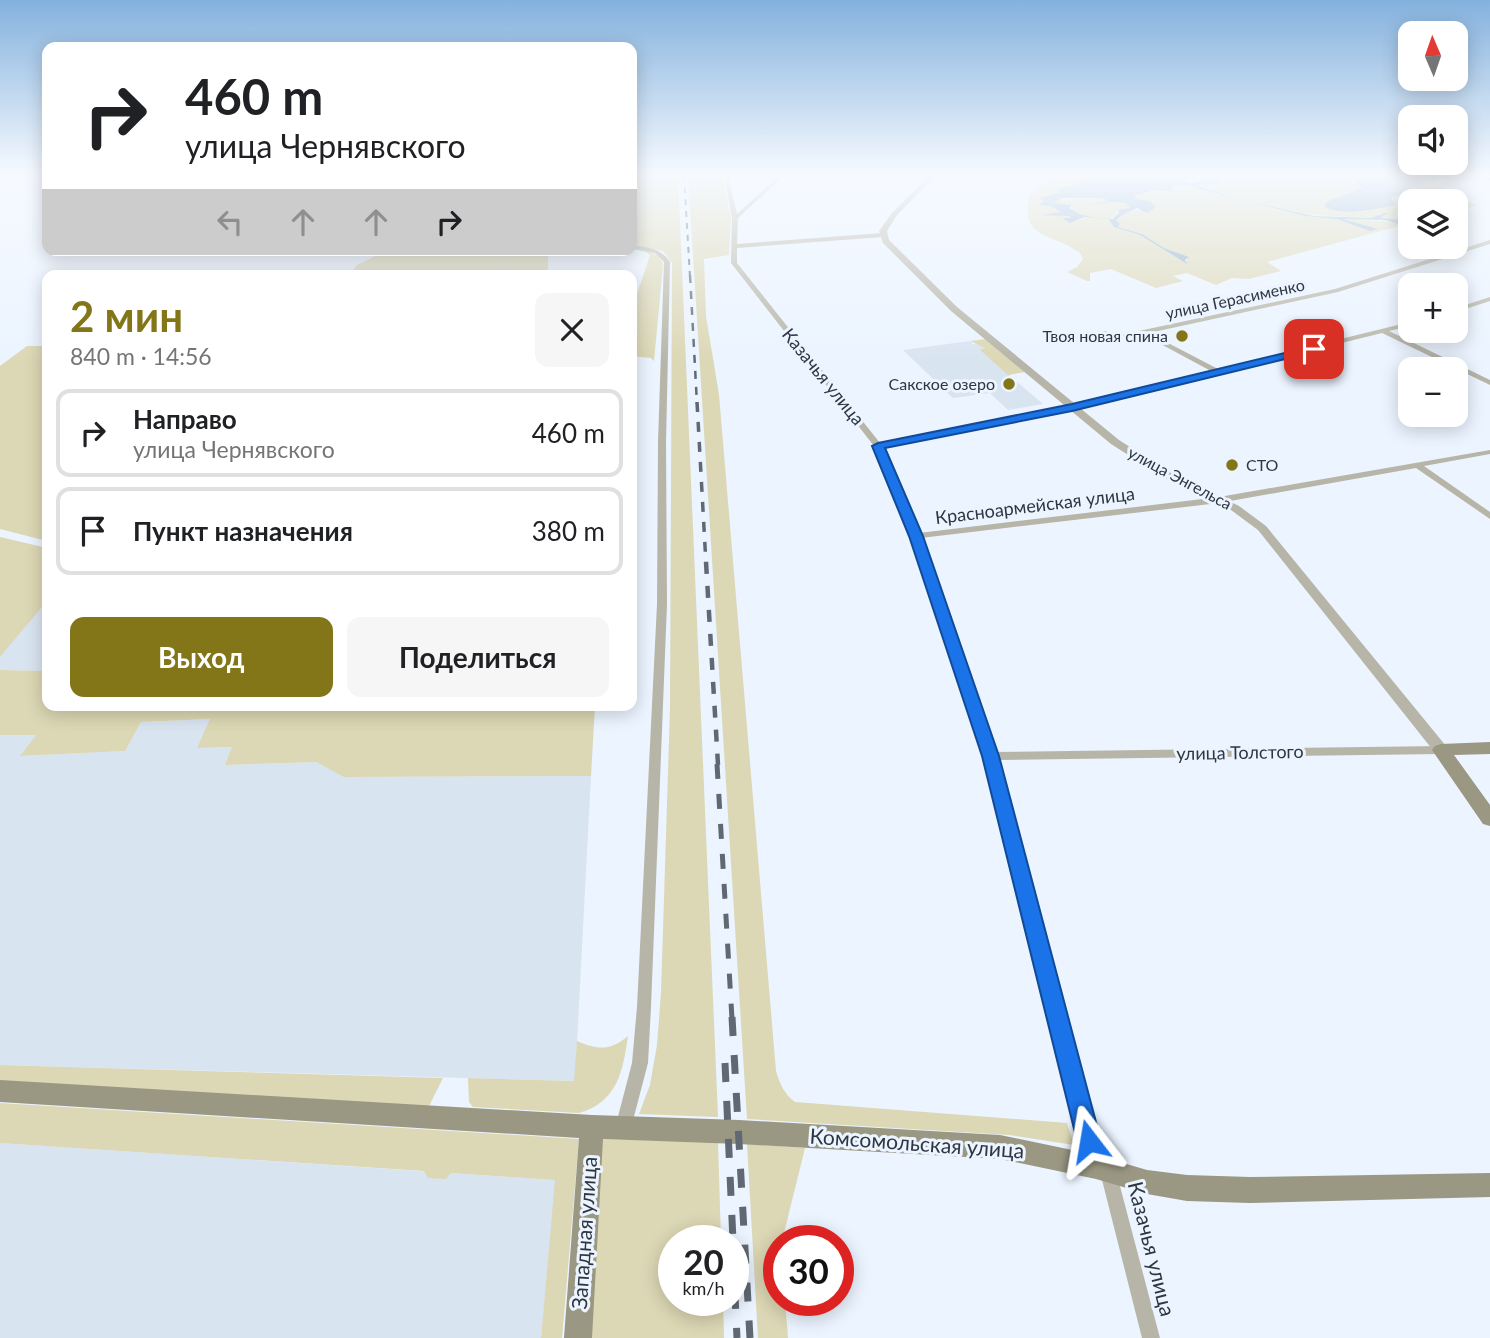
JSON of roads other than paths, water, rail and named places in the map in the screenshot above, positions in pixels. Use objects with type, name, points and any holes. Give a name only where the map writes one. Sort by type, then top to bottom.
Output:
[{"type":"main road","name":"улица Толстого","points":[[1441,750],[1490,748]]},
{"type":"main road","name":"улица Энгельса","points":[[1441,750],[1490,819]]},
{"type":"main road","name":"Комсомольская улица","points":[[0,1091],[592,1127],[1000,1147],[1168,1186],[1250,1190],[1490,1185]]},
{"type":"main road","name":"Западная улица","points":[[578,1338],[592,1127]]},
{"type":"street","name":"Казачья улица","points":[[736,237],[733,261],[738,271],[878,446],[916,536],[990,756],[1102,1169],[1151,1338]]},
{"type":"street","points":[[736,246],[850,237]]},
{"type":"street","name":"улица Энгельса","points":[[885,237],[954,309],[1072,407],[1141,460],[1251,518],[1272,538],[1441,750]]},
{"type":"street","name":"улица Герасименко","points":[[1105,333],[1117,338],[1336,291],[1490,242]]},
{"type":"street","points":[[623,1128],[640,1063],[662,604],[662,442],[667,262],[659,252],[637,248]]},
{"type":"street","points":[[1468,306],[1490,299]]},
{"type":"street","points":[[878,446],[1072,407],[1221,373],[1398,328]]},
{"type":"street","points":[[1385,332],[1490,383]]},
{"type":"street","points":[[1144,333],[1221,373]]},
{"type":"street","name":"Красноармейская улица","points":[[916,536],[1219,500],[1490,453]]},
{"type":"street","points":[[1419,466],[1490,516]]},
{"type":"street","name":"улица Толстого","points":[[990,756],[1441,750]]},
{"type":"water","points":[[1144,237],[1189,257],[1185,260],[1187,264]]},
{"type":"railway","points":[[688,237],[690,277]]},
{"type":"railway","points":[[690,275],[697,404]]},
{"type":"railway","points":[[697,402],[706,564]]},
{"type":"railway","points":[[706,562],[718,765]]},
{"type":"railway","points":[[717,764],[732,1019]]},
{"type":"railway","points":[[732,1017],[750,1338]]},
{"type":"railway","points":[[725,1063],[732,1225]]},
{"type":"railway","points":[[736,1316],[737,1338]]},
{"type":"place","name":"Твоя новая спина","points":[[1182,336]]},
{"type":"place","name":"Сакское озеро","points":[[1009,384]]},
{"type":"place","name":"СТО","points":[[1232,465]]}]
